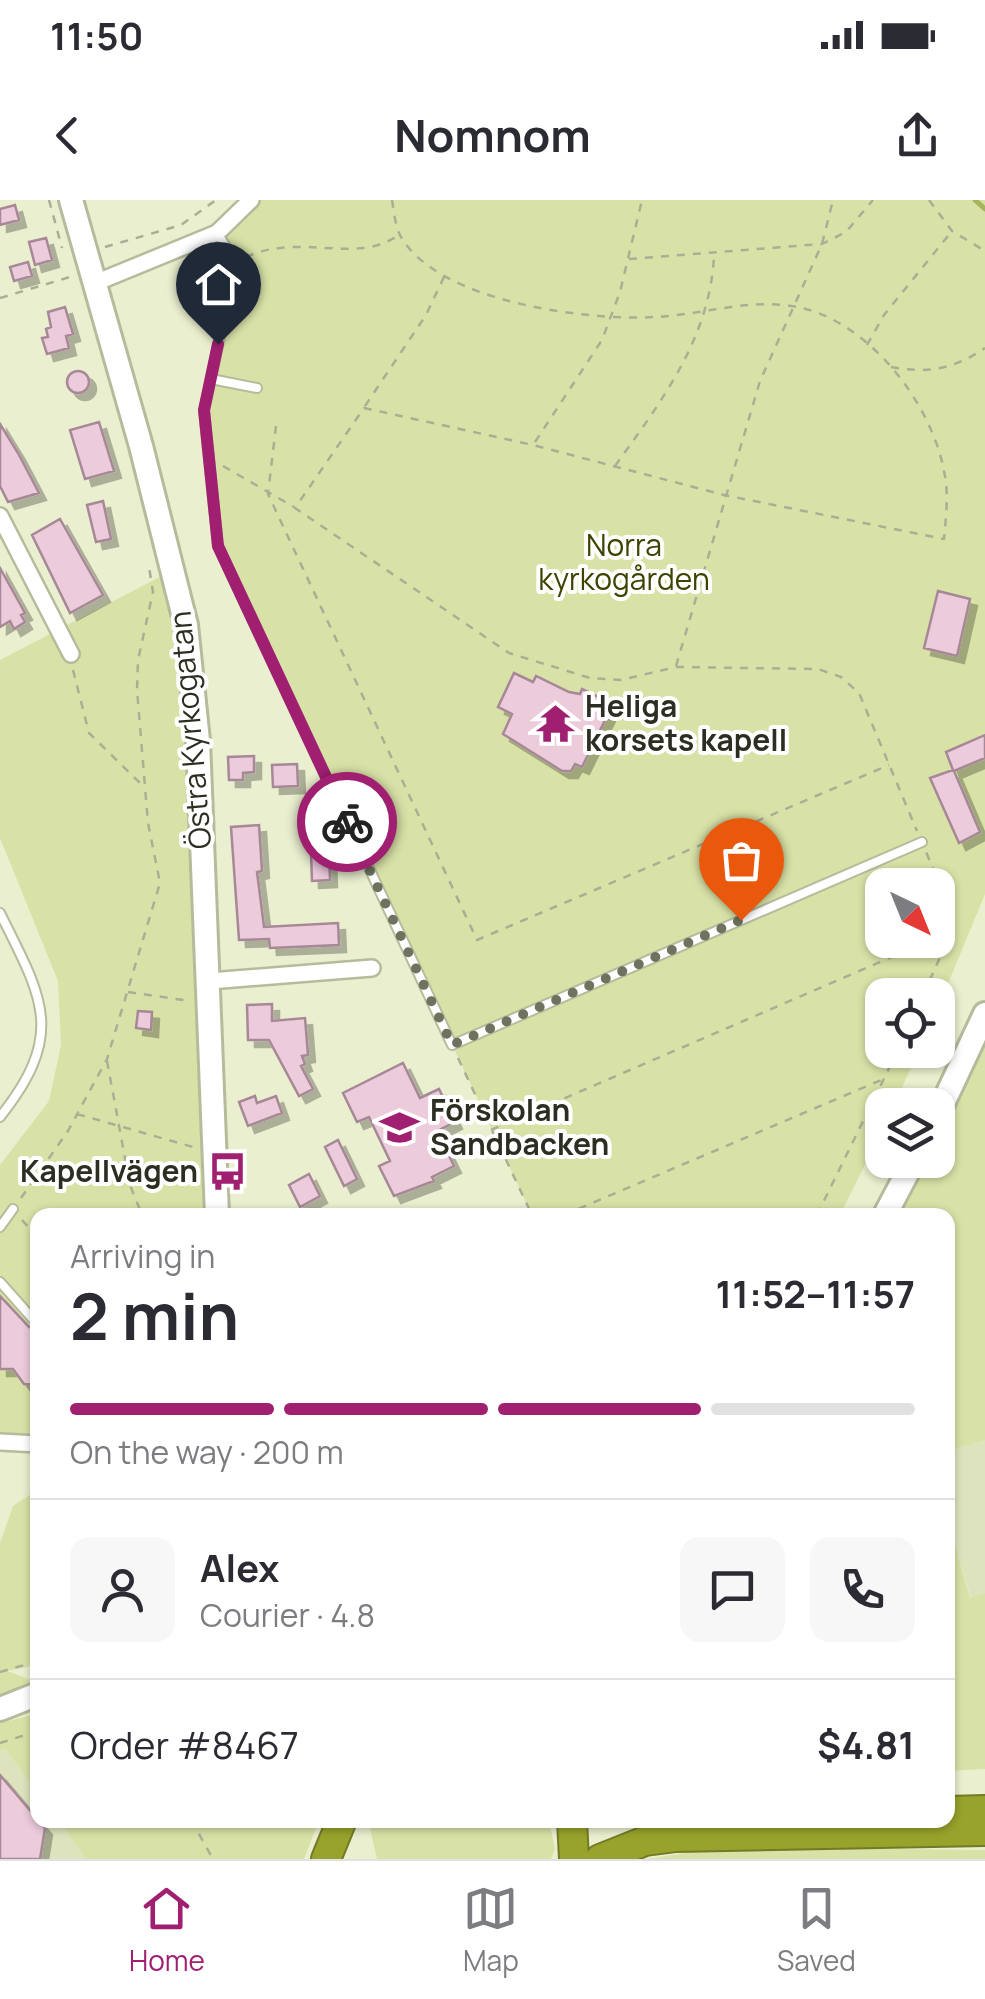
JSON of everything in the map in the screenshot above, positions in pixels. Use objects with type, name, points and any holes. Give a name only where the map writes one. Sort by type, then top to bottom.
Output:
[{"type":"highway","points":[[955,1811],[985,1810]]},
{"type":"highway","points":[[326,1859],[340,1828]]},
{"type":"highway","points":[[345,1828],[350,1859]]},
{"type":"highway","points":[[572,1828],[574,1859]]},
{"type":"highway","points":[[600,1859],[645,1840],[676,1837],[985,1830]]},
{"type":"street","name":"Östra Kyrkogatan","points":[[70,200],[73,245],[94,283],[186,625],[198,741],[217,1208]]},
{"type":"street","points":[[94,283],[218,233],[252,200]]},
{"type":"street","points":[[0,516],[71,654]]},
{"type":"street","points":[[210,992],[372,968]]},
{"type":"street","points":[[950,1088],[985,1014]]},
{"type":"street","points":[[890,1208],[905,1178]]},
{"type":"street","points":[[0,1442],[30,1444]]},
{"type":"street","points":[[0,1709],[30,1697]]},
{"type":"lane","points":[[218,233],[236,262],[204,410],[218,546],[452,1045],[922,842]]},
{"type":"lane","points":[[211,379],[257,388]]},
{"type":"lane","points":[[0,913],[32,977],[42,1012],[43,1040],[39,1060],[0,1117]]},
{"type":"lane","points":[[0,1228],[14,1209]]},
{"type":"lane","points":[[0,1282],[30,1316]]},
{"type":"path","points":[[0,298],[71,276],[73,245],[48,200]]},
{"type":"path","points":[[73,245],[102,237],[106,249],[137,241],[181,226],[216,200]]},
{"type":"path","points":[[364,408],[533,445],[724,495],[944,539],[946,474],[937,442],[920,407],[890,367],[867,345],[824,316],[794,306],[749,305],[611,318],[527,304],[445,276],[416,255],[400,235],[392,200]]},
{"type":"path","points":[[533,445],[594,355],[611,318],[642,200]]},
{"type":"path","points":[[676,667],[760,381],[822,244],[833,200]]},
{"type":"path","points":[[628,259],[822,244],[846,232],[873,200]]},
{"type":"path","points":[[929,200],[952,230],[985,250]]},
{"type":"path","points":[[867,345],[884,315],[952,230]]},
{"type":"path","points":[[236,262],[288,244],[368,250],[400,235]]},
{"type":"path","points":[[616,466],[674,383],[704,312],[714,255]]},
{"type":"path","points":[[295,508],[426,315],[445,276]]},
{"type":"path","points":[[890,367],[918,372],[942,369],[985,348]]},
{"type":"path","points":[[276,426],[268,494],[477,940],[890,764]]},
{"type":"path","points":[[212,459],[295,508],[509,653],[590,678],[621,680],[676,667],[818,669],[841,677],[859,693],[933,868]]},
{"type":"path","points":[[30,1228],[14,1209],[77,1114],[107,1060],[160,883],[145,788],[137,690],[138,660],[153,592],[148,558]]},
{"type":"path","points":[[71,654],[90,732],[145,788]]},
{"type":"path","points":[[491,1130],[890,958]]},
{"type":"path","points":[[127,992],[210,992]]},
{"type":"path","points":[[452,1045],[529,1208]]},
{"type":"path","points":[[107,1060],[130,1185],[139,1208]]},
{"type":"path","points":[[821,1208],[890,1068]]},
{"type":"path","points":[[580,1208],[886,1078]]},
{"type":"path","points":[[77,1114],[184,1148],[215,1146]]},
{"type":"path","points":[[1,1671],[30,1663]]},
{"type":"path","points":[[0,1743],[30,1734]]},
{"type":"path","points":[[195,1828],[212,1859]]},
{"type":"shaded area","points":[[985,1440],[985,1593],[971,1599],[955,1543],[955,1449]]},
{"type":"shaded area","points":[[5,1747],[30,1782],[30,1828],[64,1828],[86,1859],[0,1859],[0,1750]]},
{"type":"green space","name":"Norra kyrkogården","points":[[251,200],[985,200],[985,894],[950,978],[865,978],[865,1068],[911,1068],[902,1088],[865,1088],[865,1164],[843,1208],[529,1208],[218,546],[204,411],[236,262],[217,233]]},
{"type":"green space","points":[[173,570],[186,625],[217,1208],[30,1208],[30,1442],[0,1442],[0,1165],[49,1101],[61,1045],[58,981],[0,838],[0,660]]},
{"type":"green space","points":[[985,1014],[985,1440],[955,1449],[955,1208],[890,1208],[905,1178],[955,1178],[955,1088],[950,1088]]},
{"type":"green space","points":[[30,1495],[30,1666],[7,1671],[30,1679],[30,1697],[0,1709],[0,1543],[13,1506]]},
{"type":"green space","points":[[955,1544],[970,1598],[985,1593],[985,1769],[955,1771]]},
{"type":"green space","points":[[30,1716],[30,1782],[5,1748],[0,1750],[0,1723]]},
{"type":"green space","points":[[64,1828],[316,1828],[304,1859],[86,1859]]},
{"type":"green space","points":[[370,1828],[551,1828],[555,1849],[551,1859],[377,1859]]},
{"type":"green space","points":[[724,1847],[985,1850],[985,1859],[647,1859]]},
{"type":"building","points":[[15,205],[19,220],[0,225],[0,209]]},
{"type":"building","points":[[46,238],[52,260],[35,265],[29,242]]},
{"type":"building","points":[[28,262],[32,276],[14,281],[10,267]]},
{"type":"building","points":[[65,307],[73,334],[66,336],[69,348],[47,354],[42,338],[48,337],[46,329],[51,327],[48,312]]},
{"type":"building","points":[[78,371],[86,374],[86,390],[78,393],[70,390],[67,382],[70,374]]},
{"type":"building","points":[[99,422],[114,471],[85,479],[70,430]]},
{"type":"building","points":[[0,424],[39,493],[8,502],[0,486]]},
{"type":"building","points":[[103,501],[111,539],[96,542],[87,505]]},
{"type":"building","points":[[60,519],[103,595],[70,613],[32,535]]},
{"type":"building","points":[[0,568],[25,613],[21,615],[25,622],[14,629],[10,621],[0,627]]},
{"type":"building","points":[[938,591],[970,599],[957,656],[924,648]]},
{"type":"building","name":"Heliga korsets kapell","points":[[514,673],[533,682],[536,676],[569,692],[580,694],[582,689],[613,704],[582,767],[575,764],[571,771],[562,771],[503,734],[512,714],[498,707]]},
{"type":"building","points":[[985,735],[985,758],[954,771],[980,832],[959,843],[930,778],[953,770],[946,752]]},
{"type":"building","points":[[254,756],[254,772],[243,773],[243,780],[229,780],[228,757]]},
{"type":"building","points":[[297,764],[298,786],[273,787],[272,765]]},
{"type":"building","points":[[259,825],[262,871],[257,872],[264,927],[338,923],[339,945],[270,948],[269,939],[239,940],[231,827]]},
{"type":"building","points":[[329,852],[330,880],[312,881],[311,853]]},
{"type":"building","points":[[272,1004],[272,1021],[305,1018],[308,1055],[302,1056],[305,1064],[301,1066],[313,1089],[299,1096],[269,1040],[248,1040],[247,1005]]},
{"type":"building","points":[[138,1011],[152,1012],[151,1030],[136,1028]]},
{"type":"building","points":[[403,1063],[420,1098],[439,1089],[455,1122],[437,1131],[454,1166],[432,1177],[434,1181],[394,1196],[379,1166],[390,1161],[369,1117],[357,1122],[343,1093]]},
{"type":"building","points":[[255,1096],[257,1103],[276,1096],[282,1113],[248,1126],[239,1102]]},
{"type":"building","points":[[338,1140],[357,1179],[344,1186],[325,1147]]},
{"type":"building","points":[[309,1174],[320,1196],[300,1207],[289,1185]]},
{"type":"building","points":[[0,1296],[30,1327],[30,1384],[24,1384],[13,1369],[0,1369]]},
{"type":"building","points":[[0,1775],[30,1810],[30,1828],[45,1828],[40,1859],[0,1859]]},
{"type":"waterway","points":[[975,200],[985,209]]},
{"type":"way so far","points":[[347,822],[452,1045],[741,920]]},
{"type":"place","name":"Heliga korsets kapell","points":[[555,724]]},
{"type":"place","name":"Förskolan Sandbacken","points":[[400,1128]]},
{"type":"place","name":"Kapellvägen","points":[[228,1172]]},
{"type":"route","points":[[218,344],[204,410],[218,546],[347,822]]}]
